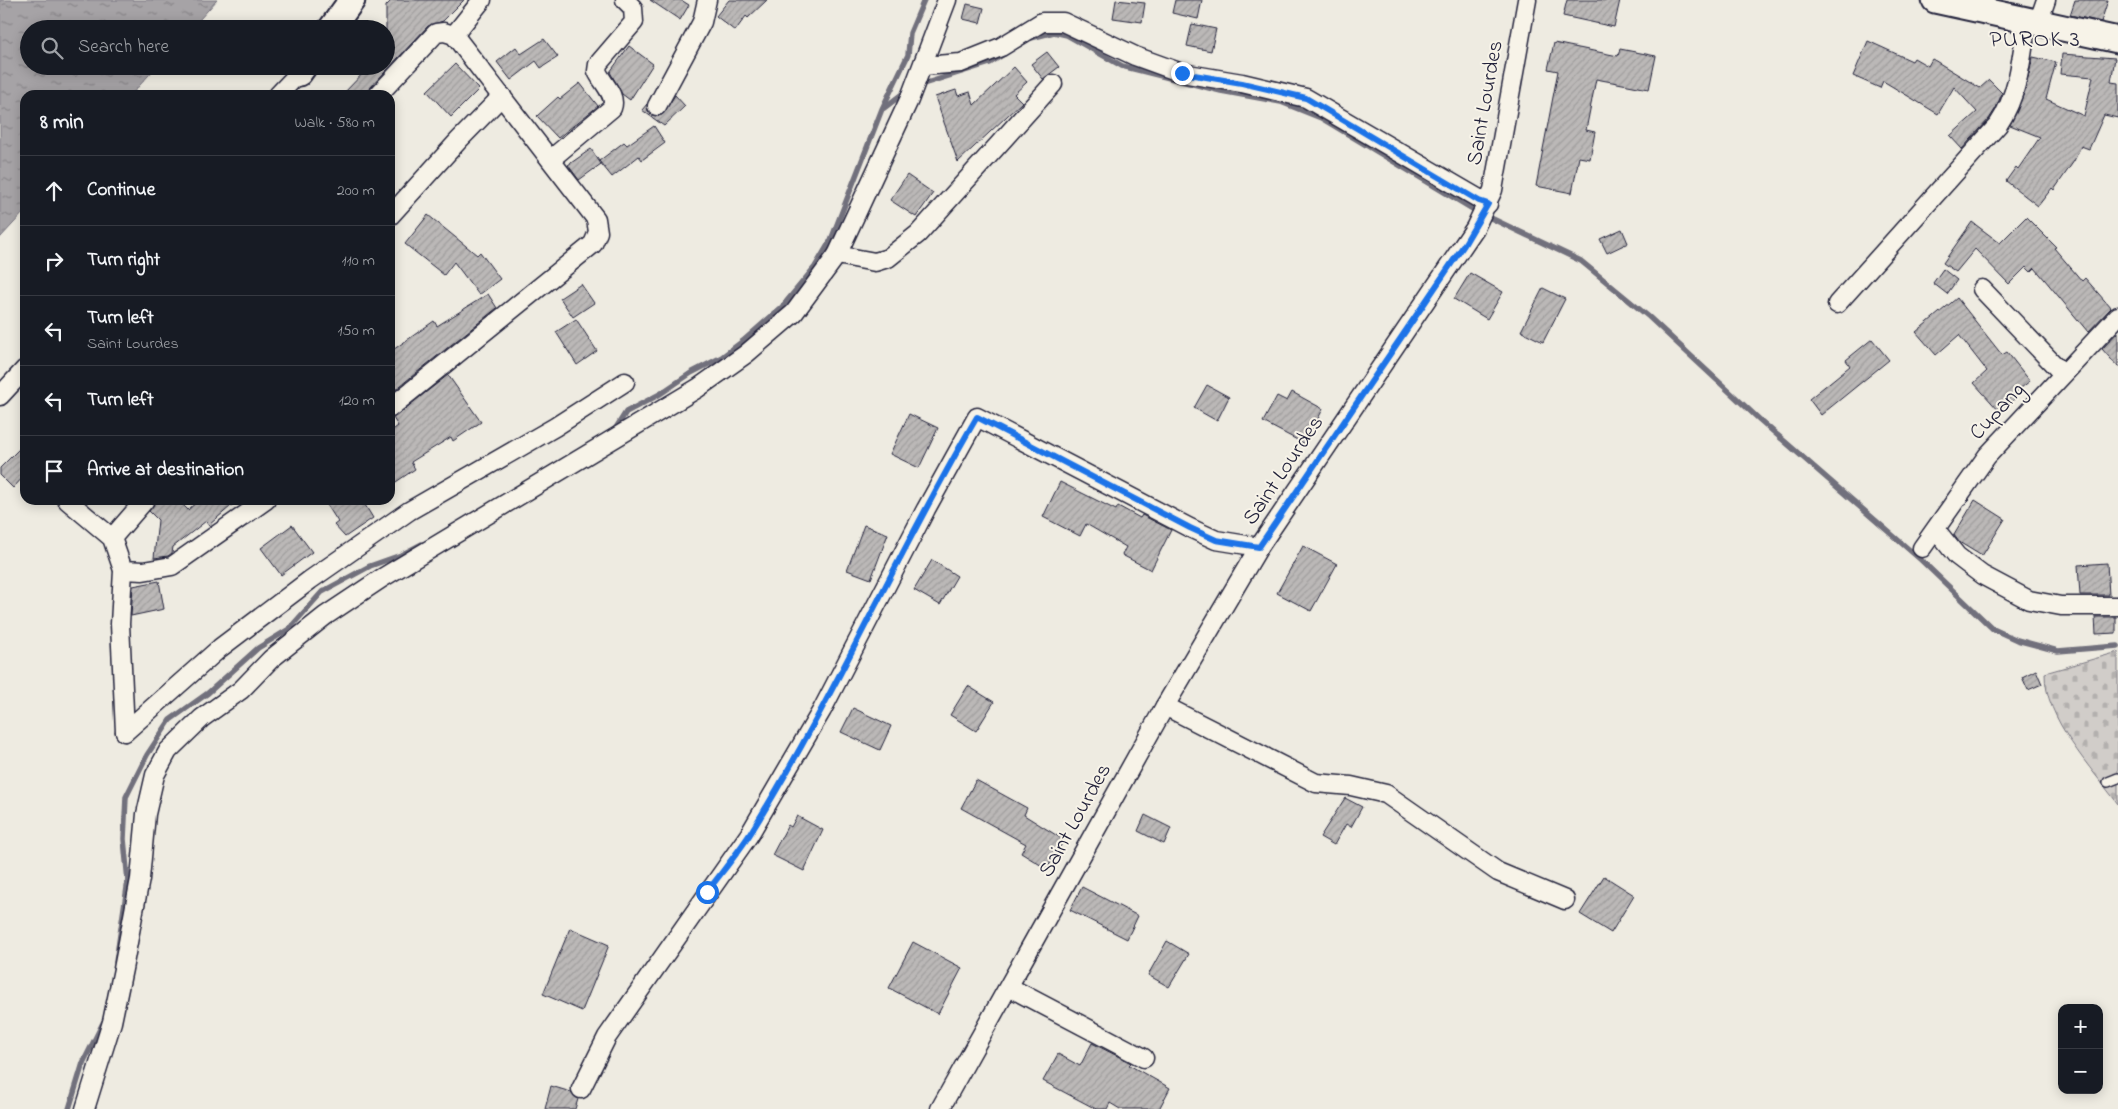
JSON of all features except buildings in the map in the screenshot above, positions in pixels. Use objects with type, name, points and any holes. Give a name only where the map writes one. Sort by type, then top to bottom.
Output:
[{"type":"main road","points":[[338,20],[352,0]]},
{"type":"main road","points":[[1935,0],[2037,14],[2118,40]]},
{"type":"street","points":[[454,35],[482,0]]},
{"type":"street","points":[[551,159],[612,108],[613,96],[597,71],[598,64],[634,22],[634,8],[625,0]]},
{"type":"street","points":[[656,106],[702,22],[707,0]]},
{"type":"street","points":[[86,1109],[112,1022],[123,970],[140,879],[146,814],[155,775],[168,751],[202,718],[241,690],[271,659],[325,616],[390,573],[698,388],[746,354],[794,312],[837,255],[909,100],[947,0]]},
{"type":"street","name":"Saint Lourdes","points":[[940,1109],[1165,706],[1259,547],[1477,224],[1487,206],[1501,153],[1527,0]]},
{"type":"street","points":[[1837,304],[1998,125],[2009,110],[2037,14]]},
{"type":"street","points":[[921,72],[961,63],[1001,47],[1042,22],[1063,22],[1135,56],[1182,73],[1242,83],[1306,98],[1487,206]]},
{"type":"street","points":[[383,90],[436,33],[444,32],[454,35],[596,219],[598,232],[593,244],[395,404]]},
{"type":"street","points":[[283,90],[296,75]]},
{"type":"street","points":[[837,255],[875,262],[888,258],[918,234],[1053,84]]},
{"type":"street","points":[[395,210],[458,140],[502,96]]},
{"type":"street","points":[[1982,289],[2063,374]]},
{"type":"street","name":"Cupang","points":[[1922,548],[1987,456],[2118,316]]},
{"type":"street","points":[[0,396],[20,374]]},
{"type":"street","points":[[73,505],[112,538],[123,570],[120,624],[125,732],[220,648],[310,580],[402,516],[555,426],[625,382]]},
{"type":"street","points":[[580,1089],[607,1037],[749,835],[822,710],[926,510],[977,417],[1216,540],[1259,547]]},
{"type":"street","points":[[112,538],[141,505]]},
{"type":"street","points":[[123,570],[143,571],[172,566],[259,505]]},
{"type":"street","points":[[1936,530],[1957,556],[1982,575],[2029,600],[2061,606],[2118,606]]},
{"type":"street","points":[[1165,706],[1316,783],[1351,786],[1386,794],[1498,872],[1565,900]]},
{"type":"street","points":[[1008,987],[1144,1058]]},
{"type":"lane","points":[[2108,782],[2118,778]]},
{"type":"green space","points":[[2118,652],[2118,804],[2083,759],[2061,725],[2052,708],[2045,673]]},
{"type":"water","points":[[0,0],[217,0],[199,20],[20,20],[20,75],[149,75],[135,90],[20,90],[20,216],[0,238]]},
{"type":"waterway","points":[[614,431],[626,412],[660,394],[691,373],[722,357],[743,341],[782,307],[815,267],[831,240],[882,109],[908,55],[910,33],[924,0]]},
{"type":"waterway","points":[[1031,38],[1054,32],[1067,35],[1122,66],[1221,91],[1281,102],[1321,118],[1474,210],[1581,261],[1649,317],[1760,420],[1921,560],[1993,629],[2017,640],[2058,651],[2118,646]]},
{"type":"waterway","points":[[917,86],[990,63],[1004,54]]},
{"type":"waterway","points":[[884,108],[906,91]]},
{"type":"waterway","points":[[116,962],[128,881],[124,839],[126,797],[147,755],[170,720],[208,693],[258,648],[289,629],[322,592],[370,566],[401,555],[422,544]]},
{"type":"waterway","points":[[69,1109],[83,1063],[104,1021]]},
{"type":"district","name":"PUROK 3","points":[[2035,40]]},
{"type":"route","points":[[707,892],[749,835],[822,710],[926,510],[977,417],[1216,540],[1242,546],[1259,547],[1464,245],[1488,204],[1479,201],[1306,98],[1242,83],[1182,73]]}]
